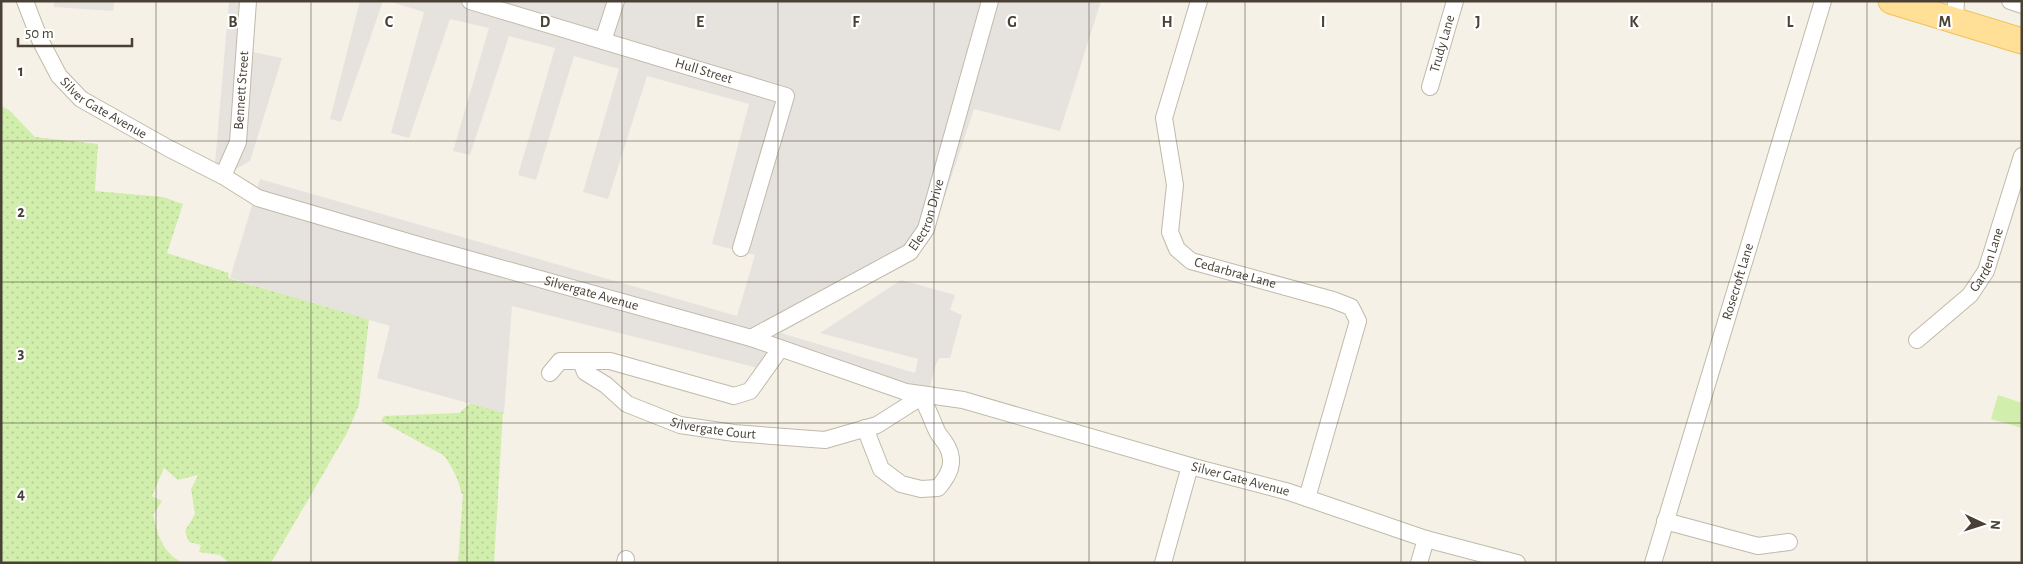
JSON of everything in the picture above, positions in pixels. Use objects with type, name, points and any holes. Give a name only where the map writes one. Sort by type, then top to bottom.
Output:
[{"type":"main road","points":[[1891,1],[1955,11],[2022,41]]},
{"type":"street","name":"Silver Gate Avenue","points":[[25,1],[40,40],[59,76],[81,99],[168,148],[223,176]]},
{"type":"street","name":"Bennett Street","points":[[223,176],[238,142],[248,1]]},
{"type":"street","name":"Hull Street","points":[[470,1],[786,96],[741,248]]},
{"type":"street","points":[[603,41],[616,1]]},
{"type":"street","name":"Electron Drive","points":[[751,338],[910,252],[926,229],[990,1]]},
{"type":"street","name":"Cedarbrae Lane","points":[[1199,1],[1164,118],[1175,185],[1170,232],[1177,249],[1191,261],[1334,300],[1351,307],[1358,320],[1307,498]]},
{"type":"street","name":"Trudy Lane","points":[[1430,87],[1456,1]]},
{"type":"street","name":"Rosecroft Lane","points":[[1653,563],[1823,1]]},
{"type":"street","points":[[2010,1],[2022,5]]},
{"type":"street","name":"Garden Lane","points":[[1916,340],[1970,295],[1986,271],[2022,156]]},
{"type":"street","name":"Silvergate Avenue","points":[[223,176],[258,198],[425,247],[751,338],[906,392],[963,400]]},
{"type":"street","points":[[550,373],[560,361],[610,361],[734,396],[750,391],[780,349]]},
{"type":"street","name":"Silvergate Court","points":[[581,361],[585,372],[606,385],[627,404],[680,425],[734,433],[825,440],[877,425],[924,396]]},
{"type":"street","points":[[865,428],[881,469],[901,484],[921,490],[938,488],[948,476],[952,459],[947,446],[936,431],[924,396]]},
{"type":"street","name":"Silver Gate Avenue","points":[[963,400],[1307,498],[1426,539],[1517,563]]},
{"type":"street","points":[[1163,563],[1190,466]]},
{"type":"street","points":[[1666,521],[1758,546],[1789,542]]},
{"type":"street","points":[[1419,563],[1426,539]]},
{"type":"green space","points":[[1,106],[9,110],[35,137],[98,144],[95,191],[163,197],[183,204],[167,253],[229,273],[228,278],[369,319],[359,405],[347,433],[271,563],[226,563],[227,561],[220,555],[199,552],[201,545],[189,542],[185,531],[195,514],[191,489],[198,475],[178,480],[164,468],[152,496],[162,501],[153,515],[159,537],[165,548],[183,563],[1,563]]},
{"type":"green space","points":[[1998,395],[2022,403],[2022,428],[1991,419]]},
{"type":"green space","points":[[472,402],[503,411],[494,563],[458,563],[463,494],[452,468],[443,455],[381,421],[384,416],[459,413]]},
{"type":"shaded area","points":[[54,1],[114,1],[113,11],[54,7]]},
{"type":"shaded area","points":[[229,1],[255,1],[253,52],[282,58],[250,161],[234,170],[215,164]]},
{"type":"shaded area","points":[[360,1],[383,1],[341,122],[330,119]]},
{"type":"shaded area","points":[[388,1],[1101,1],[1060,131],[974,109],[933,232],[915,258],[781,333],[915,373],[918,359],[820,333],[901,280],[955,295],[950,310],[962,315],[950,358],[939,358],[928,394],[780,349],[758,368],[512,306],[504,413],[377,378],[390,326],[230,278],[260,179],[737,316],[755,255],[712,244],[749,104],[647,76],[608,199],[583,192],[619,69],[574,56],[536,180],[518,175],[555,48],[509,36],[470,155],[453,151],[489,28],[450,19],[409,138],[391,133],[424,12]]}]
